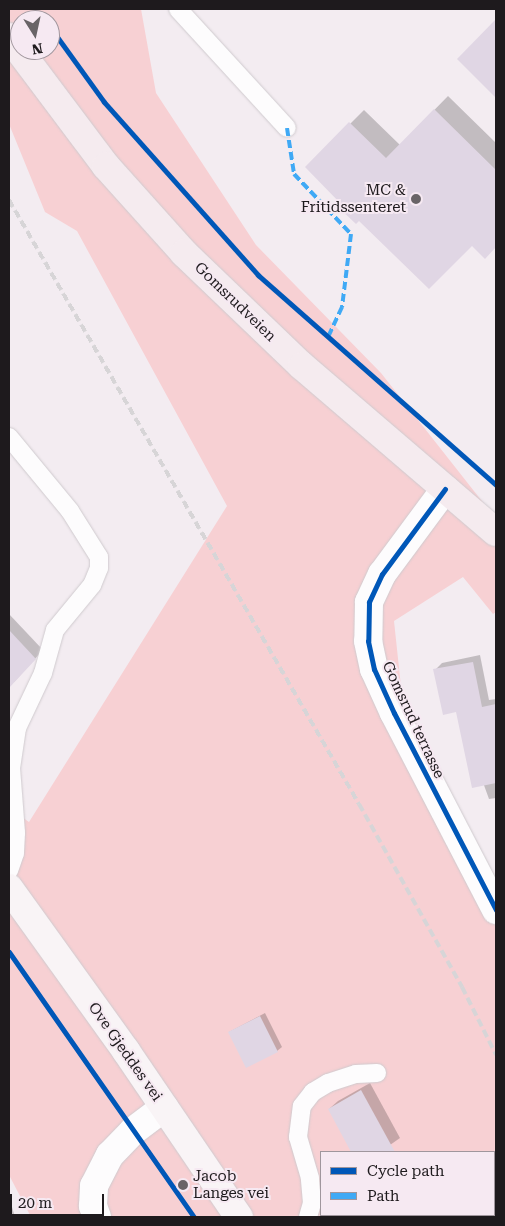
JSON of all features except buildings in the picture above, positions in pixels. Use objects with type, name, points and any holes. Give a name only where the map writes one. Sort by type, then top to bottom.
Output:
[{"type":"main road","name":"Gomsrudveien","points":[[9,37],[106,166],[184,253],[302,366],[496,532]]},
{"type":"street","name":"Gomsrud terrasse","points":[[445,489],[382,574],[369,602],[368,641],[374,669],[394,712],[496,910]]},
{"type":"street","name":"Ove Gjeddes vei","points":[[9,888],[239,1217]]},
{"type":"street","points":[[96,1217],[93,1206],[94,1186],[110,1155],[133,1131],[164,1108]]},
{"type":"lane","points":[[178,9],[287,128]]},
{"type":"lane","points":[[9,437],[94,545],[99,568],[92,584],[55,630],[45,668],[17,728],[11,768],[16,834],[14,859],[9,870]]},
{"type":"lane","points":[[308,1217],[312,1203],[310,1178],[298,1137],[302,1106],[313,1092],[328,1083],[356,1074],[377,1073]]},
{"type":"shaded area","points":[[9,9],[141,9],[156,93],[256,245],[381,373],[496,519],[496,612],[493,614],[463,577],[394,621],[402,696],[496,894],[496,1217],[31,1217],[9,1175],[9,808],[29,822],[227,506],[77,231],[45,212],[9,124]]},
{"type":"railway","points":[[9,200],[359,804],[462,987],[496,1055]]},
{"type":"marked path","points":[[287,128],[294,174],[351,234],[342,307],[329,335]]},
{"type":"cycle path","points":[[60,41],[104,102],[258,275],[496,485]]},
{"type":"cycle path","points":[[445,489],[382,574],[369,602],[368,641],[374,669],[394,713],[496,910]]},
{"type":"cycle path","points":[[9,952],[194,1217]]},
{"type":"place","name":"MC & Fritidssenteret","points":[[416,199]]},
{"type":"place","name":"Jacob Langes vei","points":[[183,1185]]}]
